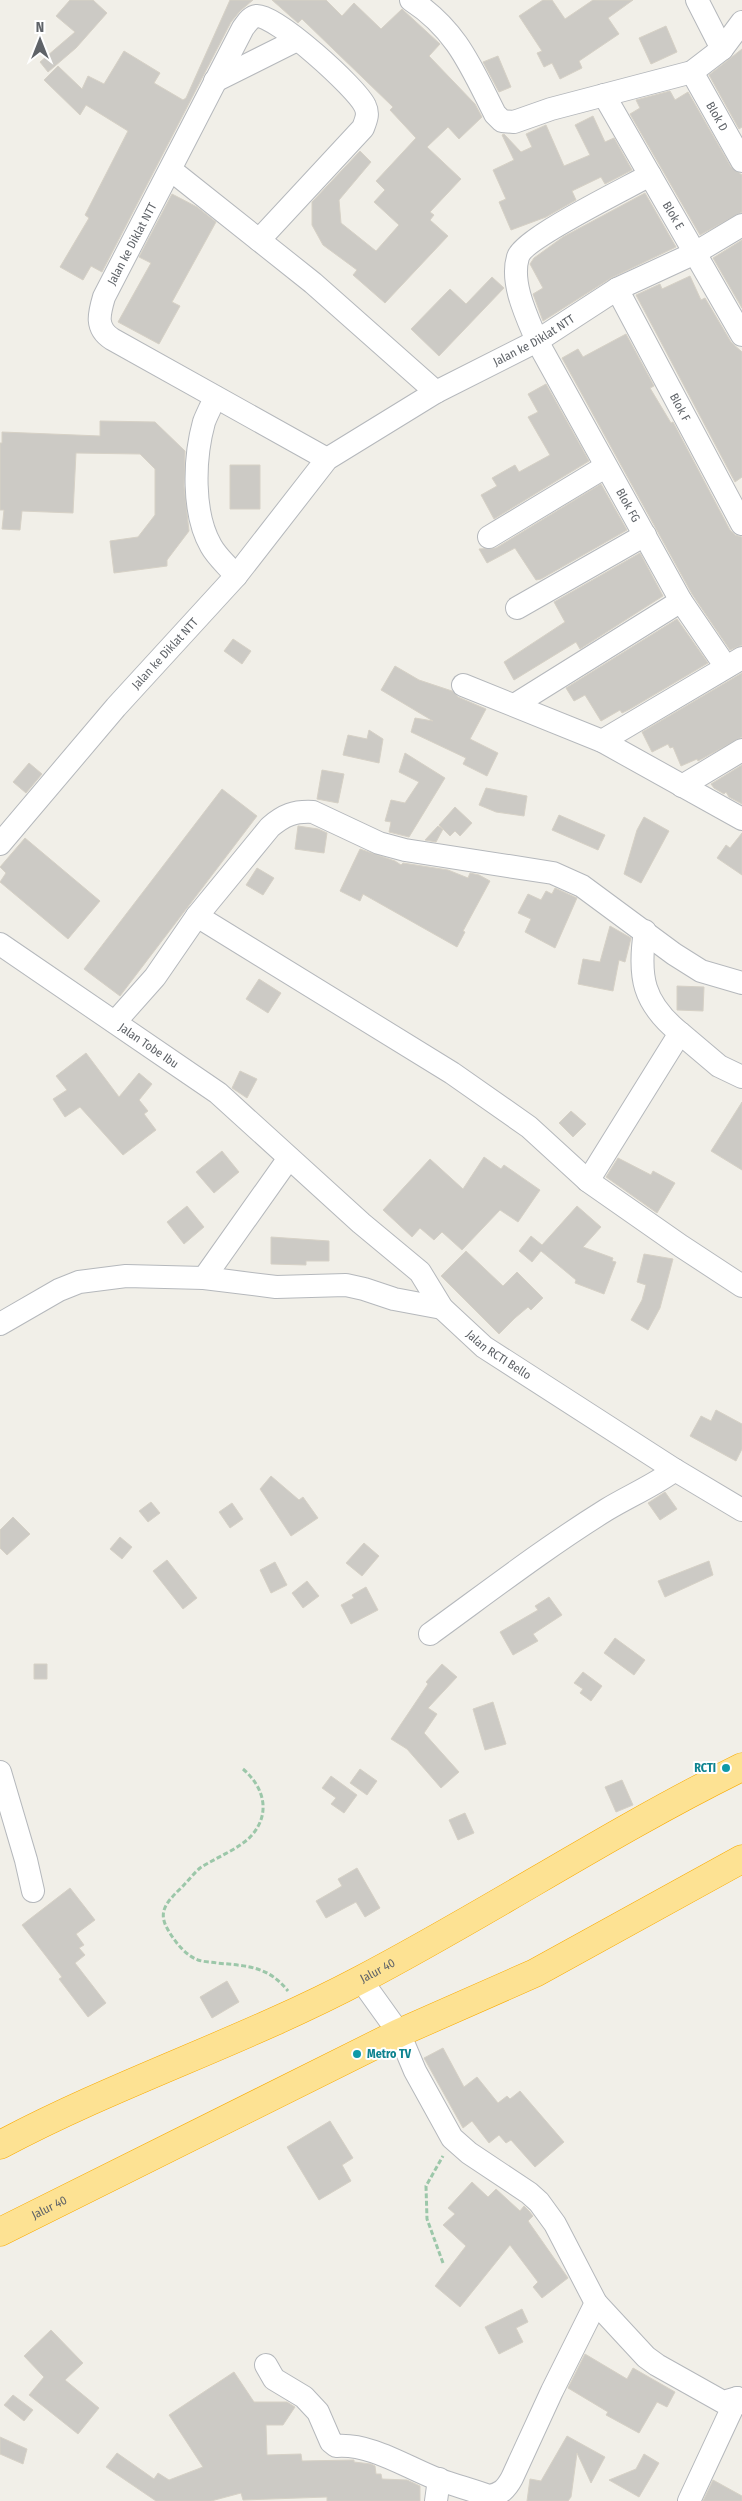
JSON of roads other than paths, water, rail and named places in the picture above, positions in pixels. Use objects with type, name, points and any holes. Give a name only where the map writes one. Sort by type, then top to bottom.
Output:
[{"type":"highway","name":"Jalur 40","points":[[0,2145],[45,2121],[203,2053],[361,1980],[742,1767]]},
{"type":"highway","name":"Jalur 40","points":[[0,2232],[399,2033],[535,1973],[742,1858]]},
{"type":"street","points":[[411,0],[446,28],[462,50],[495,114],[502,121],[514,122],[604,95],[692,72],[722,49],[742,22]]},
{"type":"street","points":[[697,0],[722,49]]},
{"type":"street","points":[[259,240],[363,128],[367,115],[366,107],[358,94],[320,57],[268,20],[257,16],[250,19],[243,28],[180,147],[171,170],[259,240],[436,392]]},
{"type":"street","points":[[215,81],[297,40]]},
{"type":"street","name":"Blok D","points":[[692,72],[742,160]]},
{"type":"street","name":"Blok E","points":[[604,95],[742,335]]},
{"type":"street","name":"Jalan ke Diklat NTT","points":[[171,170],[104,297],[100,326],[104,334],[327,459]]},
{"type":"street","name":"Blok FG","points":[[650,175],[545,233],[521,252],[518,258],[518,282],[525,312],[536,342],[681,601],[734,662]]},
{"type":"street","name":"Jalan ke Diklat NTT","points":[[0,844],[116,707],[236,576],[327,459],[436,392],[536,342],[617,289],[695,253],[742,225]]},
{"type":"street","name":"Blok F","points":[[617,289],[739,513]]},
{"type":"street","points":[[215,397],[204,422],[198,465],[198,504],[202,526],[211,547],[236,576]]},
{"type":"street","points":[[489,537],[605,467]]},
{"type":"street","points":[[517,608],[645,536]]},
{"type":"street","points":[[516,704],[681,601]]},
{"type":"street","points":[[602,741],[734,662]]},
{"type":"street","points":[[463,685],[516,704],[602,741],[742,819]]},
{"type":"street","points":[[682,786],[742,750]]},
{"type":"street","points":[[115,1022],[155,976],[197,916],[270,827],[284,815],[303,811],[318,814],[379,843],[405,850],[552,873],[568,878],[645,931],[674,954],[701,971],[742,983]]},
{"type":"street","points":[[197,916],[452,1073],[529,1127],[588,1181],[742,1286]]},
{"type":"street","points":[[645,931],[641,960],[653,1007],[719,1066],[742,1077]]},
{"type":"street","name":"Jalan Tobe Ibu","points":[[0,944],[218,1094],[289,1158]]},
{"type":"street","points":[[588,1181],[680,1033]]},
{"type":"street","points":[[204,1278],[289,1158]]},
{"type":"street","name":"Jalan RCTI Bello","points":[[289,1158],[420,1272],[442,1308],[484,1347],[675,1470],[738,1501]]},
{"type":"street","points":[[0,1324],[59,1290],[79,1282],[126,1276],[204,1278],[276,1287],[346,1285],[394,1299],[442,1308]]},
{"type":"street","points":[[430,1634],[607,1509],[651,1487],[675,1470]]},
{"type":"street","points":[[0,1772],[26,1860],[33,1891]]},
{"type":"street","points":[[361,1980],[399,2033],[415,2071],[452,2138],[468,2153],[529,2193],[539,2202],[555,2224],[596,2303],[646,2357],[736,2397],[690,2501]]},
{"type":"street","points":[[266,2364],[274,2379],[304,2397],[318,2412],[331,2442],[336,2446],[347,2445],[365,2449],[437,2490],[489,2496],[497,2494],[506,2488],[596,2303]]},
{"type":"place","name":"RCTI","points":[[726,1768]]},
{"type":"place","name":"Metro TV","points":[[357,2054]]}]
